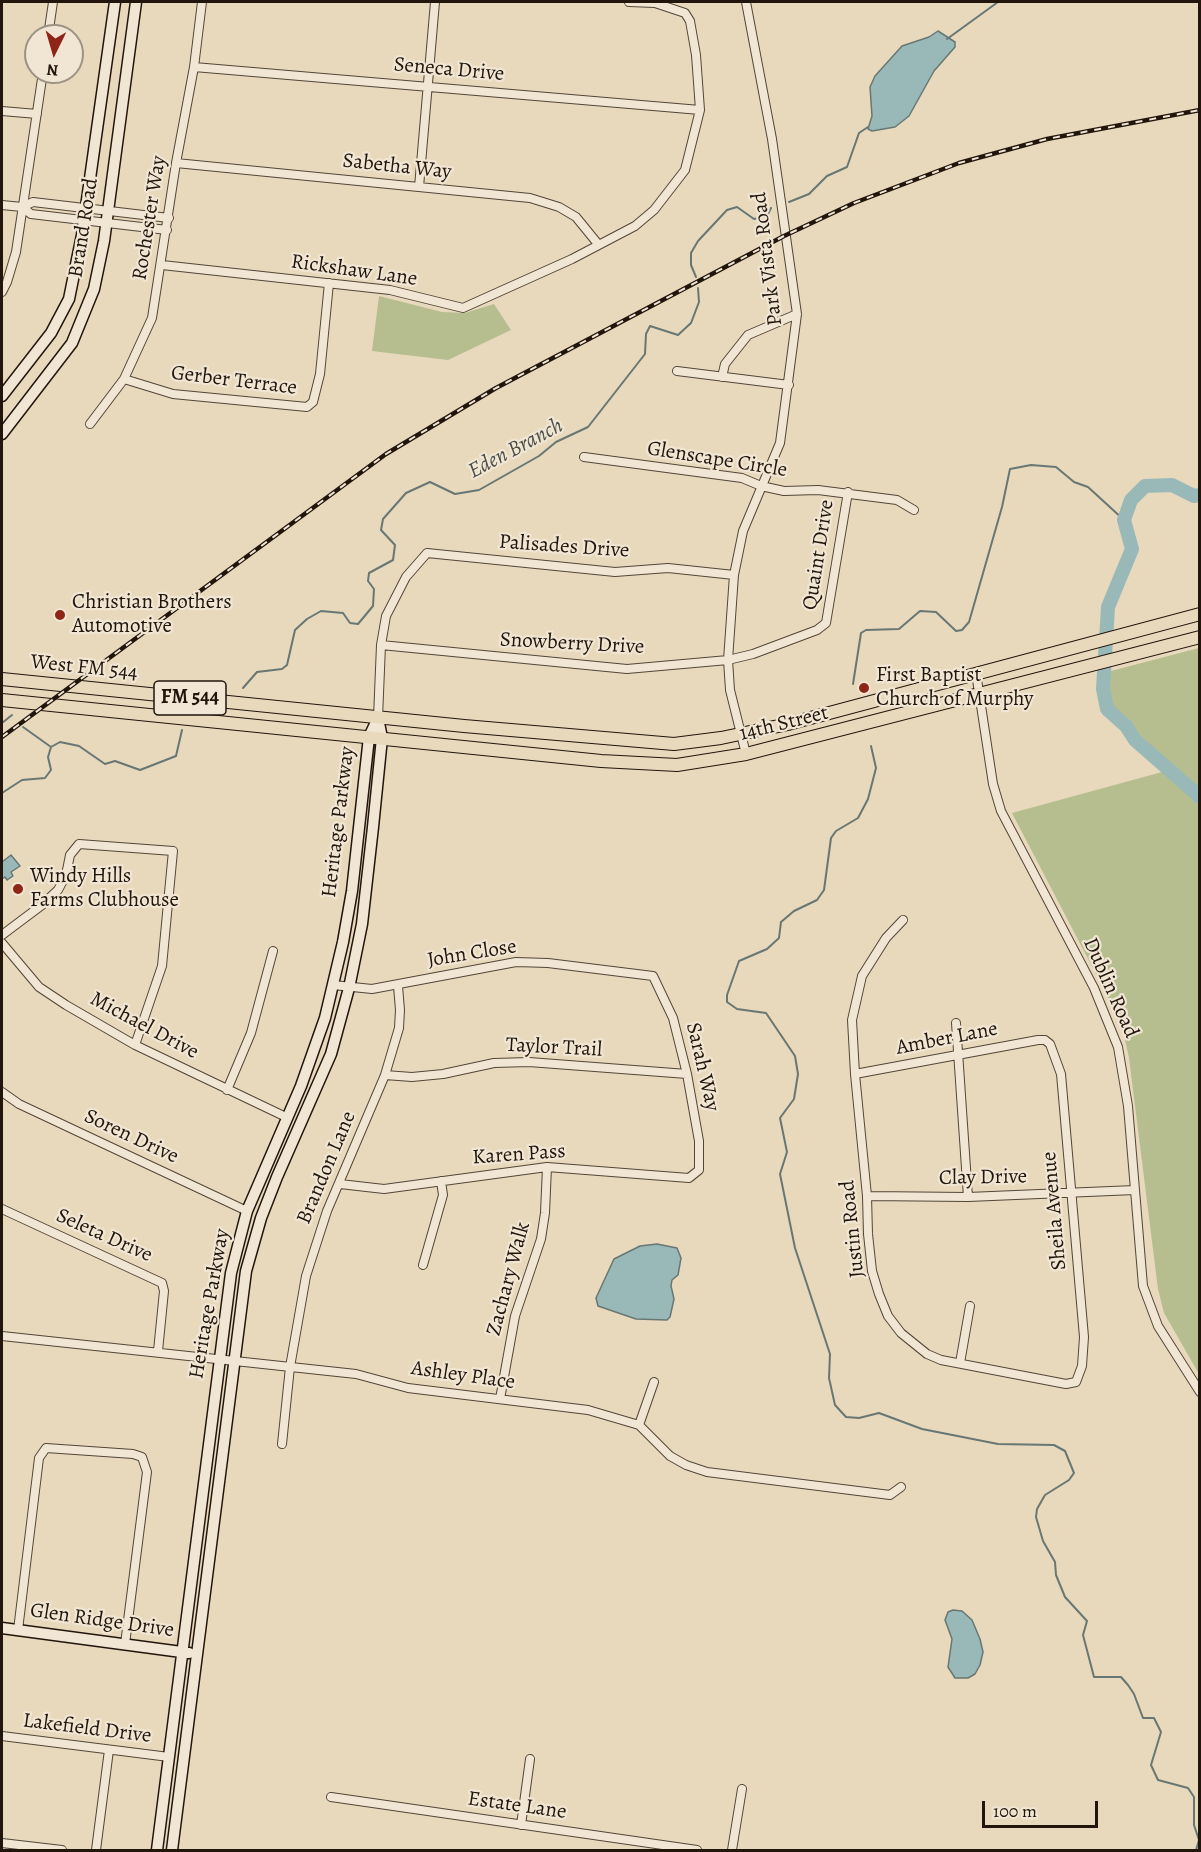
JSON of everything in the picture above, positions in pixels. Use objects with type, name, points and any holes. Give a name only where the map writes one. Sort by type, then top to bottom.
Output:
[{"type":"main road","name":"Brand Road","points":[[2,396],[51,333],[69,299],[86,213],[115,2]]},
{"type":"main road","name":"Brand Road","points":[[2,434],[72,344],[94,289],[107,216],[136,2]]},
{"type":"main road","name":"14th Street","points":[[378,718],[674,744],[740,734],[1200,614]]},
{"type":"main road","name":"14th Street","points":[[369,737],[651,765],[677,765],[746,754],[1200,637]]},
{"type":"main road","name":"West FM 544","points":[[2,679],[378,718]]},
{"type":"main road","name":"West FM 544","points":[[2,700],[369,737]]},
{"type":"main road","name":"Heritage Parkway","points":[[157,1851],[231,1273],[247,1211],[315,1047],[333,985],[352,891],[369,737],[378,718]]},
{"type":"main road","name":"Heritage Parkway","points":[[172,1851],[232,1360],[246,1271],[261,1218],[320,1083],[341,1024],[365,893],[382,738],[378,718]]},
{"type":"main road","points":[[352,891],[365,893]]},
{"type":"main road","name":"Glen Ridge Drive","points":[[2,1628],[197,1654]]},
{"type":"street","points":[[50,24],[53,2]]},
{"type":"street","name":"Rochester Way","points":[[90,424],[124,379],[152,318],[176,163],[194,67],[201,2]]},
{"type":"street","points":[[419,187],[435,2]]},
{"type":"street","name":"Rickshaw Lane","points":[[162,265],[390,290],[463,308],[572,259],[635,226],[654,210],[685,170],[700,110],[696,56],[690,21],[685,13],[655,3],[629,2]]},
{"type":"street","name":"Park Vista Road","points":[[746,2],[772,139],[797,314],[780,443],[743,531],[734,575],[728,660],[731,700],[746,754]]},
{"type":"street","name":"Seneca Drive","points":[[194,67],[700,110]]},
{"type":"street","points":[[2,292],[8,282],[16,252],[41,84]]},
{"type":"street","points":[[2,111],[37,114]]},
{"type":"street","name":"Sabetha Way","points":[[176,163],[530,198],[559,207],[576,217],[598,244]]},
{"type":"street","points":[[2,205],[22,207],[33,201],[167,230]]},
{"type":"street","points":[[107,216],[168,218]]},
{"type":"street","name":"Gerber Terrace","points":[[124,379],[173,394],[307,408],[313,402],[320,374],[329,284]]},
{"type":"street","points":[[722,377],[725,364],[748,335],[797,314]]},
{"type":"street","points":[[677,371],[789,385]]},
{"type":"street","name":"Glenscape Circle","points":[[584,458],[742,478],[760,486],[784,491],[848,492],[897,500],[914,510]]},
{"type":"street","name":"Quaint Drive","points":[[826,623],[848,492]]},
{"type":"street","name":"Palisades Drive","points":[[381,645],[386,616],[406,577],[427,553],[615,572],[668,568],[734,575]]},
{"type":"street","name":"Snowberry Drive","points":[[381,645],[627,669],[728,660],[753,654],[817,630],[826,623]]},
{"type":"street","points":[[378,718],[381,645]]},
{"type":"street","name":"Dublin Road","points":[[976,673],[993,784],[1001,811],[1094,988],[1118,1047],[1126,1094],[1139,1264],[1148,1306],[1171,1350],[1200,1392]]},
{"type":"street","points":[[2,935],[58,890],[66,875],[70,855],[79,844],[173,851],[162,966],[135,1045]]},
{"type":"street","name":"Justin Road","points":[[903,920],[886,938],[862,976],[852,1020],[872,1271],[888,1316],[901,1333],[927,1354],[960,1363],[1066,1384],[1076,1382]]},
{"type":"street","name":"Michael Drive","points":[[2,944],[39,987],[135,1045],[286,1117]]},
{"type":"street","points":[[227,1090],[251,1033],[273,951]]},
{"type":"street","name":"John Close","points":[[333,985],[372,989],[398,986],[516,962],[548,963],[653,976]]},
{"type":"street","name":"Sarah Way","points":[[653,976],[673,1018],[687,1074],[699,1141],[699,1170]]},
{"type":"street","name":"Brandon Lane","points":[[282,1444],[290,1367],[306,1276],[317,1236],[385,1075],[399,1028],[398,986]]},
{"type":"street","points":[[956,1023],[968,1197]]},
{"type":"street","name":"Amber Lane","points":[[855,1074],[1045,1040]]},
{"type":"street","name":"Sheila Avenue","points":[[1045,1040],[1051,1046],[1061,1074],[1084,1337],[1082,1366],[1076,1382]]},
{"type":"street","name":"Taylor Trail","points":[[385,1075],[412,1077],[443,1074],[494,1063],[529,1062],[687,1074]]},
{"type":"street","name":"Soren Drive","points":[[2,1092],[19,1104],[247,1211]]},
{"type":"street","name":"Karen Pass","points":[[340,1184],[384,1189],[547,1167],[689,1178],[699,1170]]},
{"type":"street","name":"Zachary Walk","points":[[500,1399],[514,1316],[541,1239],[546,1213],[547,1167]]},
{"type":"street","points":[[423,1266],[443,1195],[441,1181]]},
{"type":"street","name":"Clay Drive","points":[[867,1196],[968,1197],[1134,1190]]},
{"type":"street","name":"Seleta Drive","points":[[2,1209],[162,1283],[164,1290],[158,1351]]},
{"type":"street","points":[[960,1363],[970,1306]]},
{"type":"street","name":"Ashley Place","points":[[2,1336],[356,1374],[408,1388],[588,1410],[639,1425],[670,1456],[686,1465],[707,1472],[890,1495],[901,1487]]},
{"type":"street","points":[[639,1425],[654,1382]]},
{"type":"street","points":[[18,1630],[39,1458],[46,1448],[133,1454],[142,1457],[147,1472],[125,1644]]},
{"type":"street","name":"Lakefield Drive","points":[[2,1736],[169,1757]]},
{"type":"street","points":[[96,1851],[110,1750]]},
{"type":"street","points":[[521,1826],[530,1759]]},
{"type":"street","points":[[732,1851],[742,1788]]},
{"type":"street","name":"Estate Lane","points":[[331,1797],[697,1851]]},
{"type":"street","points":[[2,1843],[62,1851]]},
{"type":"green space","points":[[379,296],[442,312],[465,313],[494,304],[511,330],[448,360],[372,351]]},
{"type":"green space","points":[[1200,648],[1199,1374],[1164,1313],[1158,1289],[1129,1058],[1123,1031],[1112,1005],[1012,813],[1173,769],[1108,702],[1107,672]]},
{"type":"water","points":[[938,31],[955,42],[955,47],[934,71],[909,116],[895,127],[872,131],[868,129],[872,116],[870,87],[875,76],[902,46],[929,37]]},
{"type":"water","points":[[11,855],[20,866],[11,872],[13,876],[7,880],[5,877],[2,879],[2,862]]},
{"type":"water","points":[[657,1244],[677,1248],[681,1258],[678,1275],[672,1280],[674,1299],[670,1317],[667,1320],[636,1319],[598,1306],[596,1298],[614,1259],[640,1246]]},
{"type":"water","points":[[962,1611],[972,1620],[983,1652],[975,1674],[968,1678],[955,1678],[948,1667],[952,1639],[945,1620],[948,1612]]},
{"type":"waterway","name":"Eden Branch","points":[[947,39],[998,2]]},
{"type":"waterway","name":"Eden Branch","points":[[789,202],[809,194],[827,176],[847,167],[859,133],[868,127]]},
{"type":"waterway","name":"Eden Branch","points":[[696,277],[691,265],[691,253],[698,241],[727,210],[737,207],[754,219],[767,216],[771,208]]},
{"type":"waterway","name":"Eden Branch","points":[[243,688],[257,672],[282,669],[287,665],[295,630],[307,619],[321,611],[343,613],[350,623],[358,624],[373,606],[374,589],[368,581],[369,573],[393,560],[395,545],[381,530],[383,519],[406,493],[430,482],[455,494],[479,490],[539,456],[556,442],[588,427],[645,354],[646,334],[650,326],[678,335],[691,323],[699,302],[698,288]]},
{"type":"waterway","points":[[853,684],[861,633],[866,630],[899,629],[920,611],[936,612],[956,631],[962,630],[969,622],[1002,507],[1010,469],[1031,465],[1056,467],[1074,482],[1088,487],[1124,520]]},
{"type":"waterway","points":[[1200,495],[1194,496],[1172,485],[1145,486],[1131,500],[1124,520],[1132,549],[1108,607],[1103,689],[1107,709],[1126,726],[1135,740],[1200,797]]},
{"type":"waterway","points":[[2,723],[12,715]]},
{"type":"waterway","points":[[23,727],[51,747]]},
{"type":"waterway","name":"Eden Branch","points":[[2,793],[22,780],[45,778],[51,770],[48,757],[51,747],[60,742],[79,746],[105,764],[115,761],[140,770],[176,756],[182,730]]},
{"type":"waterway","points":[[871,746],[876,768],[868,799],[858,818],[836,831],[831,838],[824,890],[817,900],[794,911],[781,922],[779,938],[767,949],[739,961],[727,995],[727,1002],[737,1009],[766,1013],[795,1056],[798,1074],[794,1099],[780,1118],[787,1152],[780,1174],[795,1248],[830,1354],[829,1378],[835,1405],[846,1417],[859,1418],[879,1413],[922,1429],[998,1444],[1054,1445],[1065,1451],[1074,1473],[1069,1480],[1045,1495],[1037,1509],[1036,1517],[1043,1541],[1055,1562],[1056,1575],[1065,1597],[1087,1621],[1083,1635],[1094,1677],[1121,1677],[1128,1685],[1143,1718],[1154,1718],[1161,1732],[1151,1765],[1158,1780],[1188,1788],[1194,1797],[1194,1825],[1199,1840],[1196,1850]]},
{"type":"railway","points":[[2,737],[386,454],[496,388],[784,236],[854,203],[959,163],[1047,139],[1200,110]]},
{"type":"place","name":"Christian Brothers Automotive","points":[[60,615]]},
{"type":"place","name":"First Baptist Church of Murphy","points":[[864,688]]},
{"type":"place","name":"Windy Hills Farms Clubhouse","points":[[18,889]]}]
